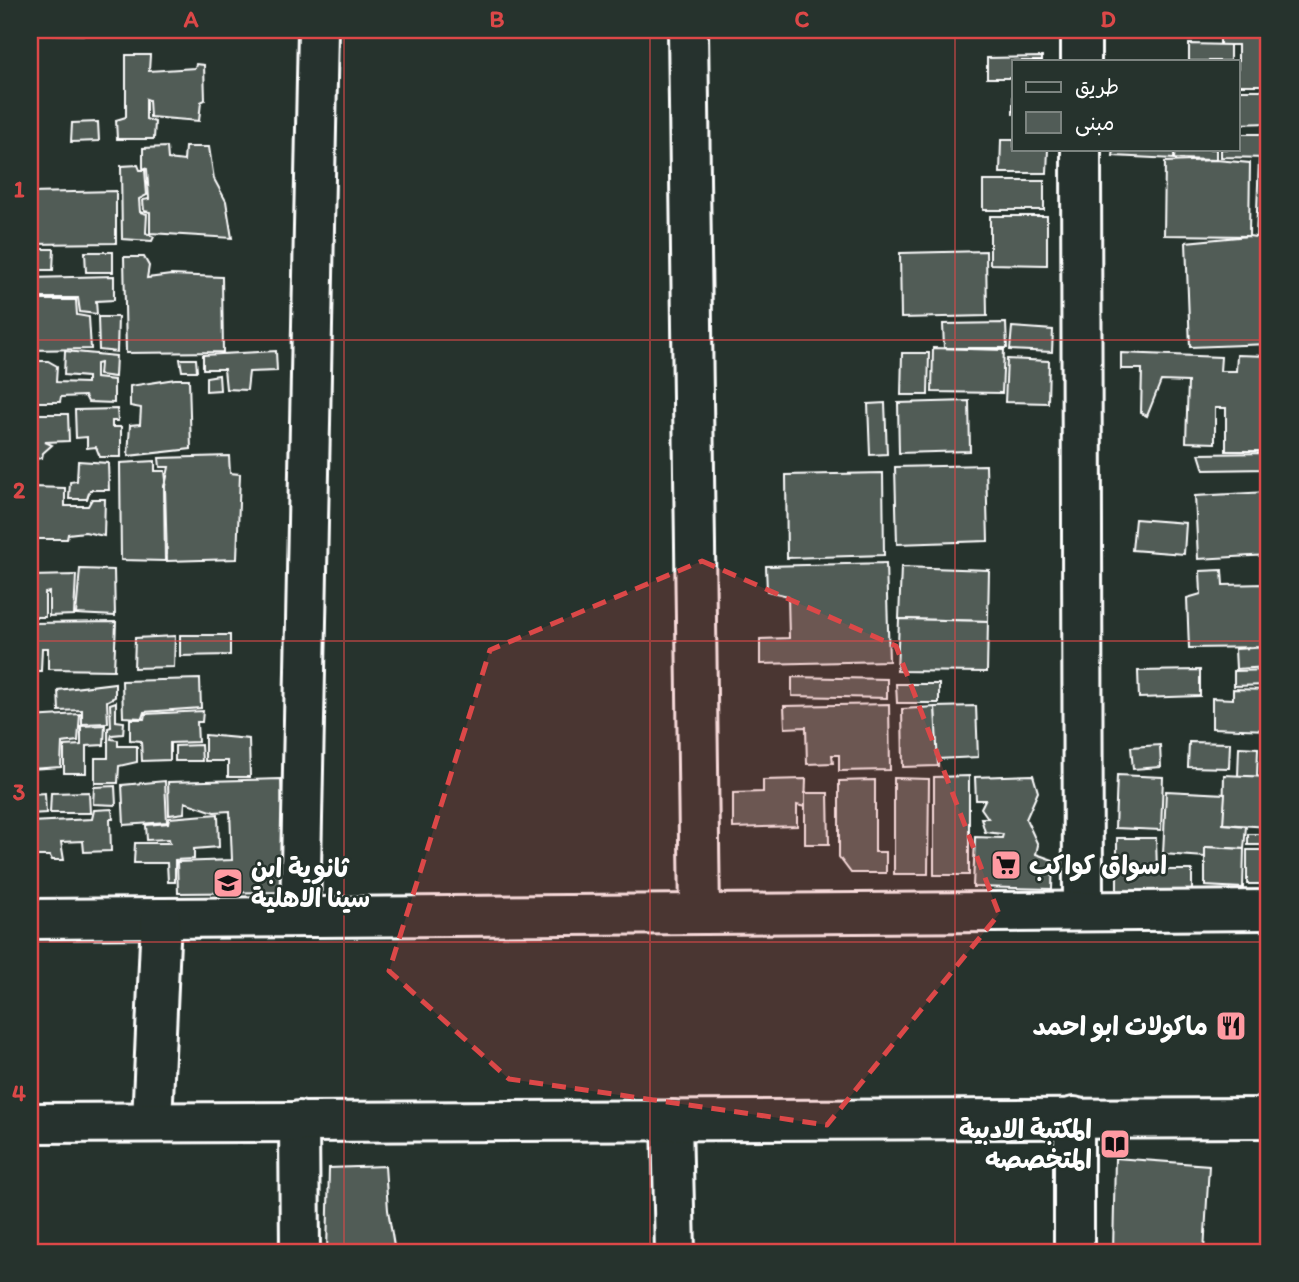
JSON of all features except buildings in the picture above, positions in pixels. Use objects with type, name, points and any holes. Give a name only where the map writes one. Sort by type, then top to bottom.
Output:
[{"type":"street","points":[[300,917],[318,30]]},
{"type":"street","points":[[688,30],[699,914]]},
{"type":"street","points":[[1081,30],[1081,60]]},
{"type":"street","points":[[1082,150],[1083,911]]},
{"type":"street","points":[[30,919],[1269,910]]},
{"type":"street","points":[[152,1122],[161,918]]},
{"type":"street","points":[[1074,1117],[1074,1252]]},
{"type":"street","points":[[30,1123],[1269,1118]]},
{"type":"street","points":[[299,1121],[300,1252]]},
{"type":"street","points":[[672,1121],[675,1252]]},
{"type":"highlighted area","points":[[702,561],[896,646],[999,914],[827,1125],[509,1079],[389,971],[490,650]]},
{"type":"place","name":"اسواق كواكب","points":[[1006,865]]},
{"type":"place","name":"ثانوية ابن سينا الاهلية","points":[[228,883]]},
{"type":"place","name":"ماكولات ابو احمد","points":[[1231,1026]]},
{"type":"place","name":"المكتبة الادبية المتخصصه","points":[[1115,1144]]}]
